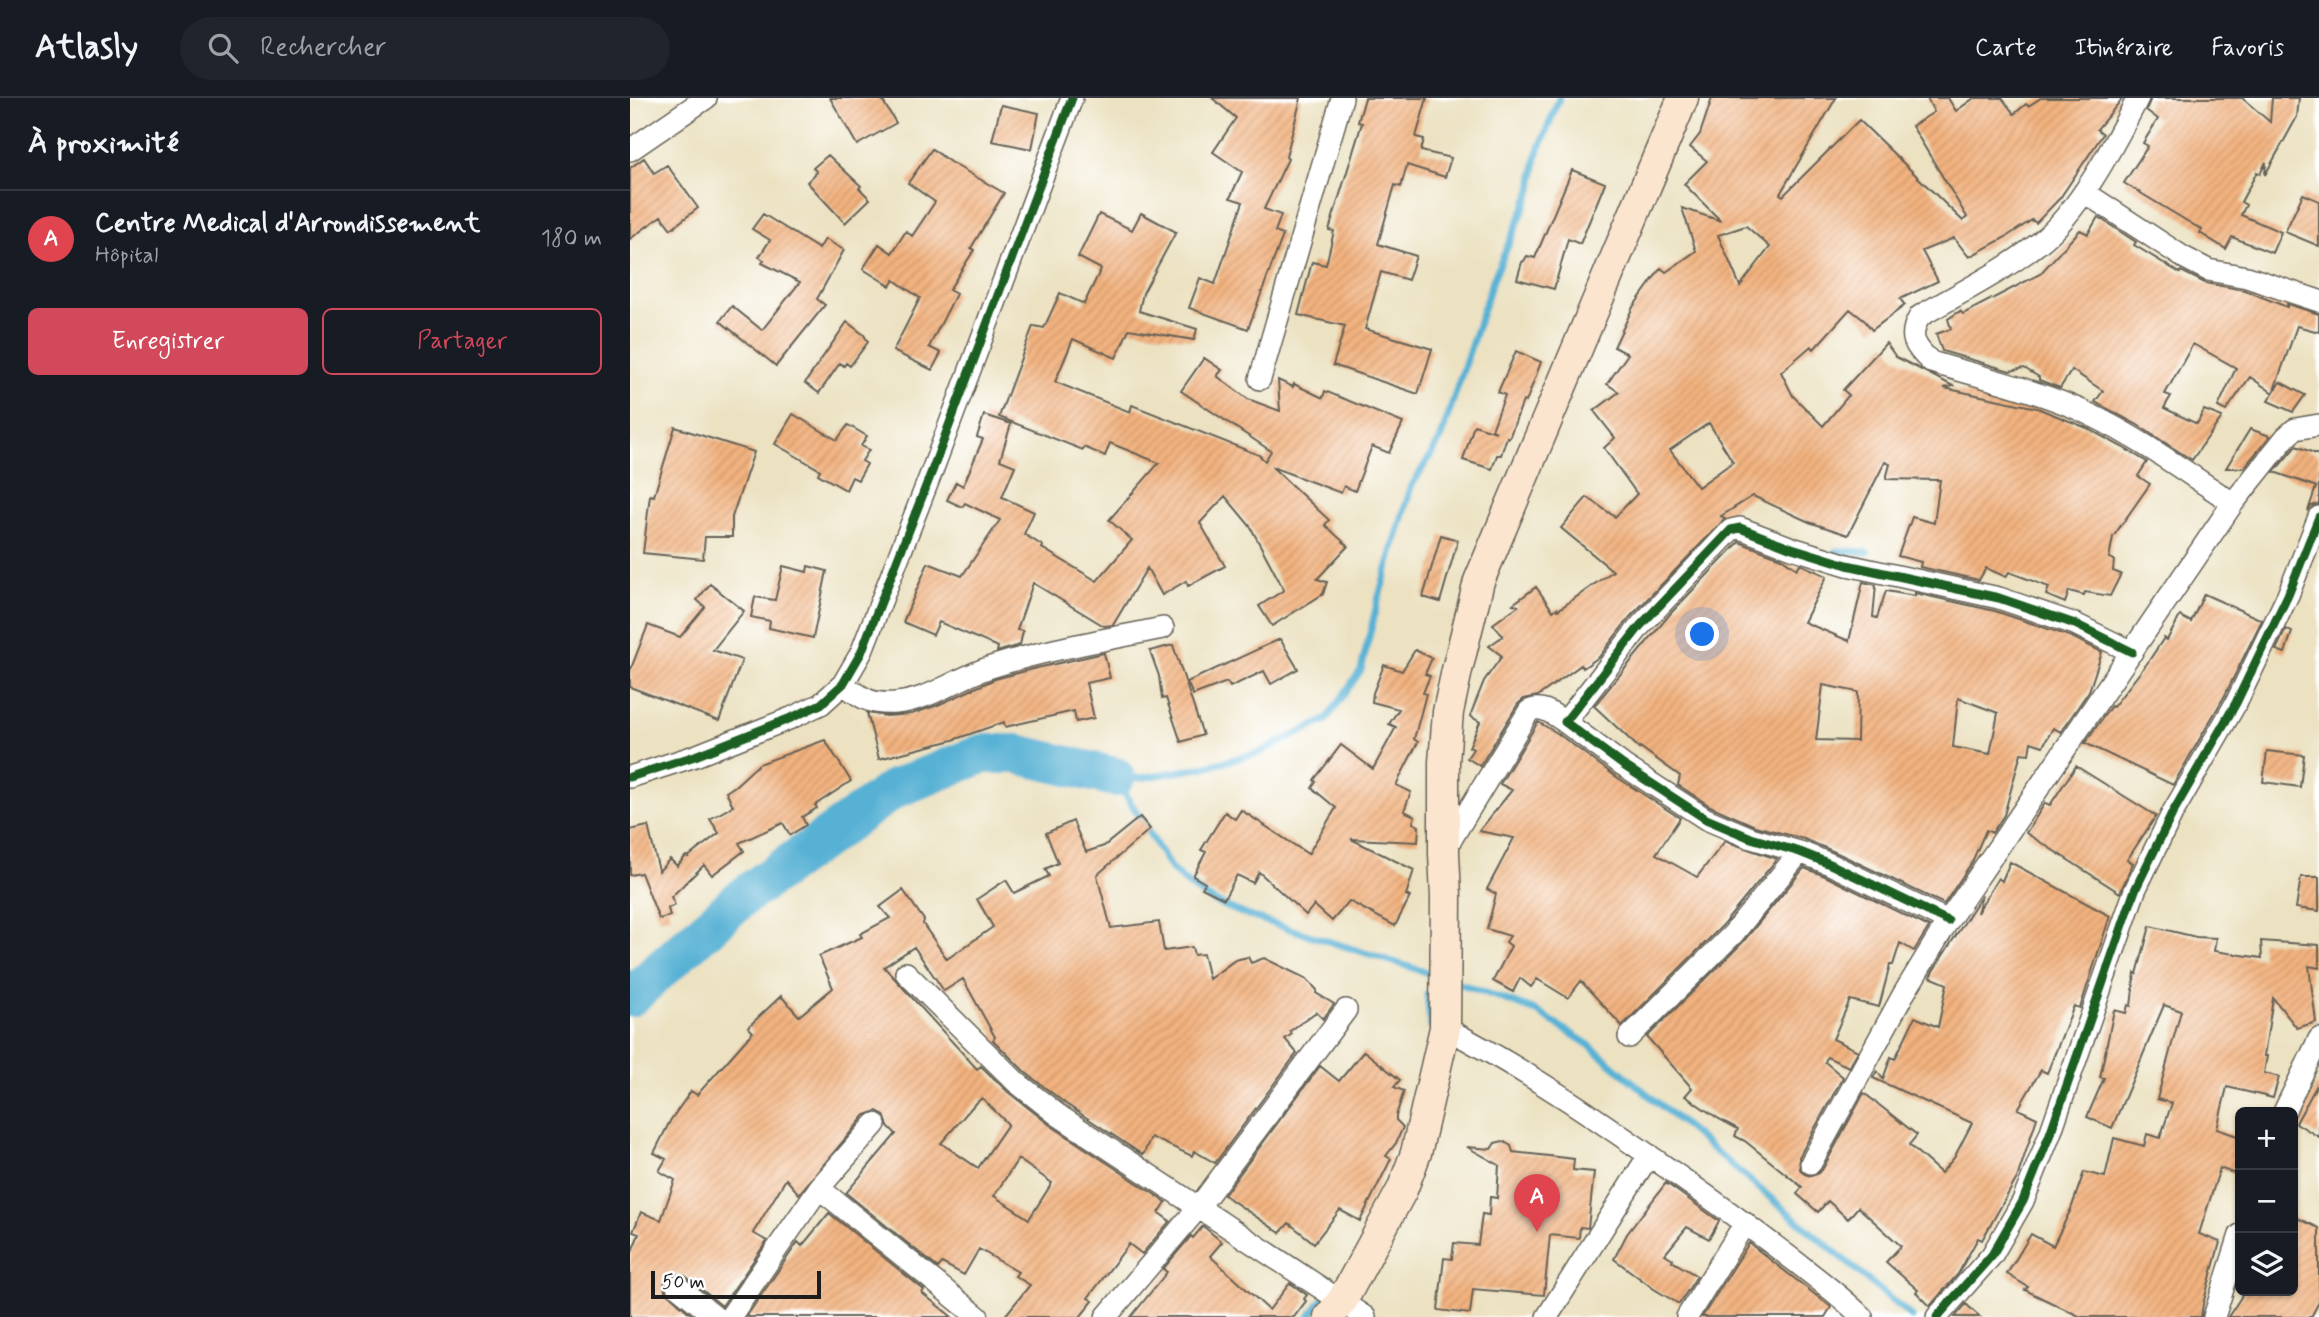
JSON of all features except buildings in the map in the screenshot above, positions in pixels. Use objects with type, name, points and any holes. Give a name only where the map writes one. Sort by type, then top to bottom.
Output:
[{"type":"main road","points":[[1346,1312],[1416,1153],[1445,1018],[1444,762],[1448,712],[1479,581],[1683,98]]},
{"type":"street","points":[[630,150],[706,98]]},
{"type":"street","points":[[630,776],[695,756],[791,718],[821,704],[843,684],[862,653],[1072,98]]},
{"type":"street","points":[[1260,379],[1342,98]]},
{"type":"street","points":[[2138,98],[2084,191],[2065,218],[2040,243],[1920,316],[1913,327],[1914,341],[1931,362],[2057,401],[2092,415],[2136,439],[2233,503]]},
{"type":"street","points":[[2084,191],[2208,270],[2247,277],[2319,300]]},
{"type":"street","points":[[1811,1163],[1903,995],[1948,921],[2233,503],[2286,437],[2295,429],[2319,425]]},
{"type":"street","points":[[1937,1317],[1992,1255],[2024,1201],[2135,890],[2174,812],[2236,703],[2288,595],[2319,517]]},
{"type":"street","points":[[1565,722],[1640,626],[1731,530],[1740,528],[1847,565],[1999,598],[2075,624],[2132,652]]},
{"type":"street","points":[[843,684],[866,701],[896,703],[927,696],[987,668],[1034,654],[1163,628]]},
{"type":"street","points":[[1444,853],[1529,711],[1535,708],[1544,709],[1706,819],[1751,838],[1800,852],[1864,879],[1948,921]]},
{"type":"street","points":[[1629,1037],[1733,934],[1800,852]]},
{"type":"street","points":[[905,973],[1016,1082],[1059,1115],[1346,1312]]},
{"type":"street","points":[[1106,1317],[1198,1208],[1346,1010]]},
{"type":"street","points":[[1445,1018],[1478,1045],[1649,1155],[1745,1223],[1840,1309],[1862,1317]]},
{"type":"street","points":[[2287,1107],[2317,1051]]},
{"type":"street","points":[[730,1317],[819,1188],[875,1124]]},
{"type":"street","points":[[1547,1317],[1649,1155]]},
{"type":"street","points":[[819,1188],[978,1317]]},
{"type":"street","points":[[1687,1317],[1745,1223]]},
{"type":"street","points":[[2214,1317],[2235,1251]]},
{"type":"street","points":[[677,1286],[715,1317]]},
{"type":"waterway","points":[[1115,777],[1140,778],[1200,768],[1258,753],[1326,720],[1361,670],[1411,487],[1440,440],[1492,282],[1532,190],[1536,158],[1559,98]]},
{"type":"waterway","points":[[1836,551],[1867,552]]},
{"type":"waterway","points":[[630,997],[740,899],[894,789],[982,754],[1017,754],[1115,777]]},
{"type":"waterway","points":[[1115,777],[1171,869],[1190,886],[1215,902],[1249,916],[1438,976]]},
{"type":"waterway","points":[[1453,981],[1536,1011],[1589,1045],[1912,1317]]},
{"type":"waterway","points":[[1427,994],[1431,1026]]},
{"type":"waterway","points":[[1309,1317],[1326,1295]]},
{"type":"cycle path","points":[[630,777],[695,756],[791,718],[821,704],[843,684],[861,653],[1072,98]]},
{"type":"cycle path","points":[[1937,1317],[1992,1255],[2023,1201],[2050,1134],[2135,890],[2173,812],[2236,703],[2288,595],[2319,517]]},
{"type":"cycle path","points":[[1948,921],[1830,864],[1751,838],[1706,819],[1623,765],[1565,722],[1640,626],[1731,530],[1740,528],[1847,565],[1999,598],[2075,624],[2132,652]]},
{"type":"place","name":"Centre Medical d'Arrondissement","points":[[1537,1232]]}]
